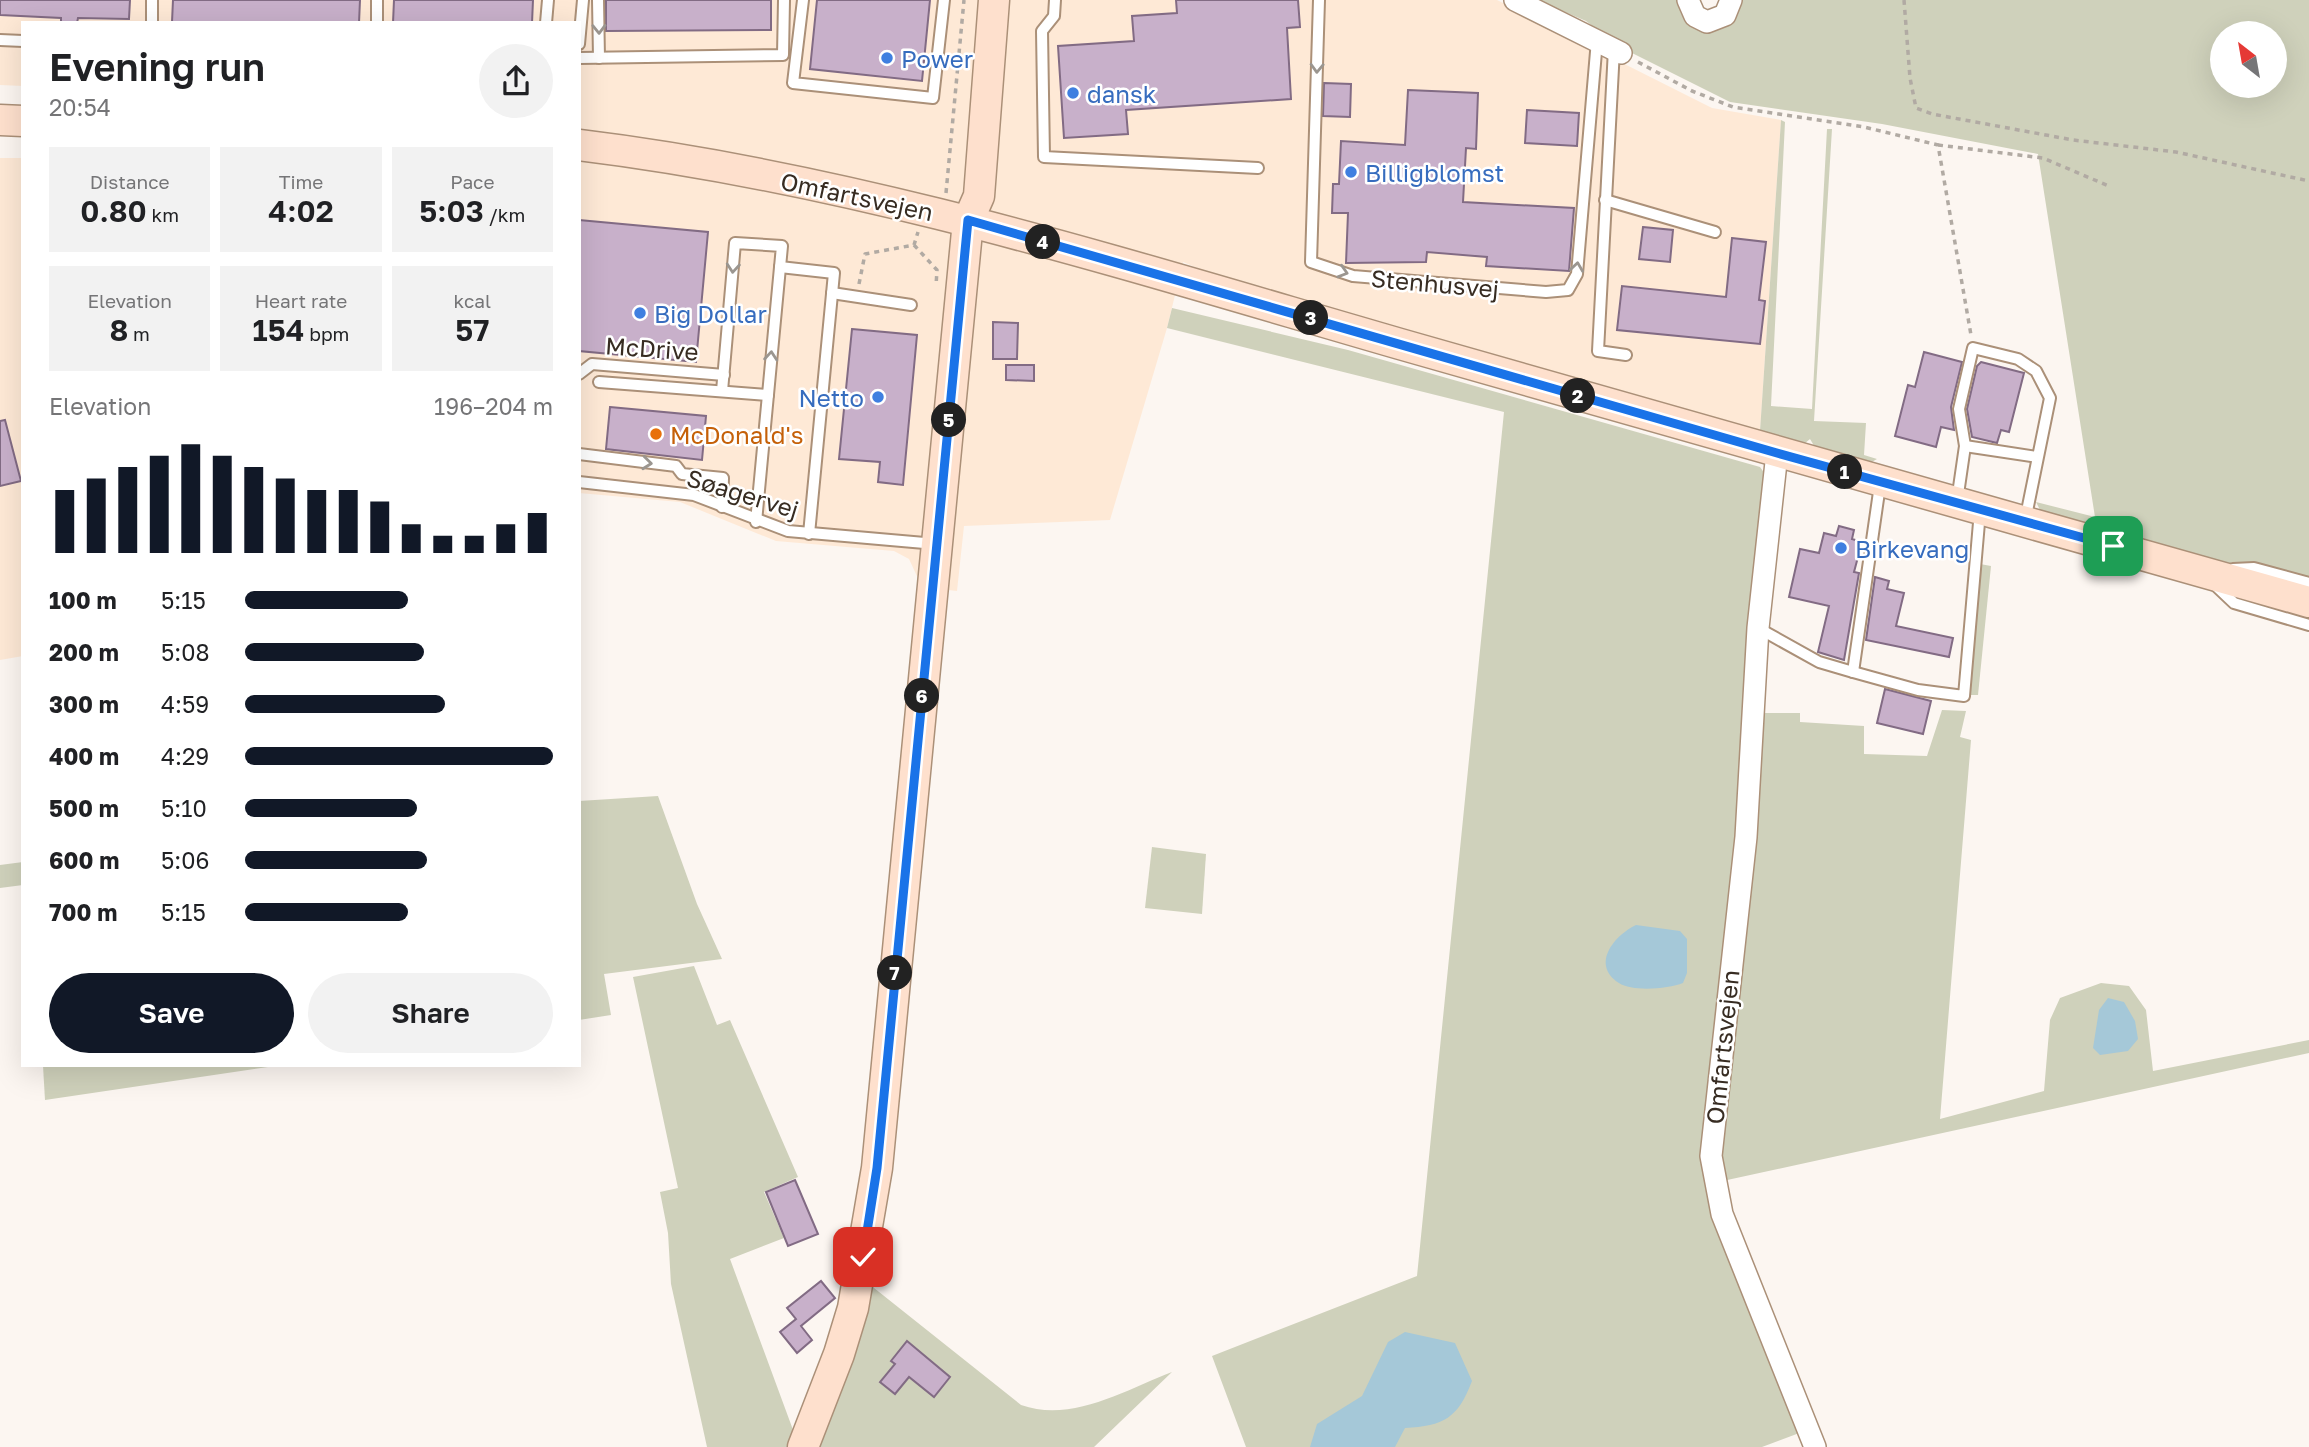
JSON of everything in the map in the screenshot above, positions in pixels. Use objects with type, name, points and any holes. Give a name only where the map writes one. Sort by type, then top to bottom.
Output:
[{"type":"main road","points":[[803,1447],[839,1354],[861,1272],[877,1168],[937,544],[945,215],[961,194],[978,0]]},
{"type":"main road","points":[[945,215],[979,196],[994,0]]},
{"type":"main road","points":[[0,120],[21,121]]},
{"type":"main road","name":"Omfartsvejen","points":[[581,145],[711,165],[945,215],[2309,602]]},
{"type":"street","points":[[1515,0],[1611,47]]},
{"type":"street","points":[[1688,0],[1695,16],[1707,22],[1726,15],[1731,0]]},
{"type":"street","name":"Omfartsvejen","points":[[1777,453],[1758,628],[1746,836],[1711,1156],[1722,1214],[1815,1447]]},
{"type":"lane","points":[[152,0],[152,21]]},
{"type":"lane","points":[[377,0],[377,21]]},
{"type":"lane","points":[[546,21],[548,0]]},
{"type":"lane","points":[[581,22],[583,0]]},
{"type":"lane","points":[[598,0],[599,58]]},
{"type":"lane","points":[[581,58],[783,55],[784,0]]},
{"type":"lane","points":[[803,0],[793,83],[933,97],[944,0]]},
{"type":"lane","points":[[1055,0],[1055,16],[1042,31],[1044,157],[1258,168]]},
{"type":"lane","name":"Stenhusvej","points":[[1319,0],[1311,262],[1353,276],[1557,293],[1568,289],[1577,275],[1611,47]]},
{"type":"lane","points":[[0,40],[21,41]]},
{"type":"lane","points":[[1611,47],[1598,351],[1626,355]]},
{"type":"lane","points":[[1605,200],[1715,232]]},
{"type":"lane","points":[[722,391],[735,243],[782,246],[756,522]]},
{"type":"lane","points":[[780,267],[834,273],[809,534]]},
{"type":"lane","points":[[832,293],[911,304]]},
{"type":"lane","points":[[1758,628],[1819,662],[1919,690],[1964,696],[1968,507],[1965,446],[1959,409],[1973,348],[2018,359],[2036,371],[2050,398],[2025,521]]},
{"type":"lane","name":"McDrive","points":[[581,372],[592,364],[724,375]]},
{"type":"lane","points":[[599,382],[768,395]]},
{"type":"lane","points":[[1965,446],[2037,457]]},
{"type":"lane","points":[[581,454],[676,466],[682,474],[723,478],[722,507]]},
{"type":"lane","name":"Søagervej","points":[[581,482],[694,495],[756,522],[809,534],[937,544]]},
{"type":"lane","points":[[1853,672],[1880,482]]},
{"type":"lane","points":[[2201,571],[2254,568],[2309,583]]},
{"type":"lane","points":[[2201,571],[2234,603],[2309,625]]},
{"type":"path","points":[[856,297],[865,254],[914,245],[945,215],[964,0]]},
{"type":"path","points":[[1904,0],[1910,78],[1916,108],[1932,114],[2073,140],[2175,152],[2309,181]]},
{"type":"path","points":[[1611,47],[1692,91],[1733,107],[1864,127],[1938,145],[2043,158],[2110,187]]},
{"type":"path","points":[[1938,145],[1973,348]]},
{"type":"path","points":[[914,245],[937,270],[935,298]]},
{"type":"shaded area","points":[[0,0],[1497,0],[1712,108],[1781,120],[1760,431],[1221,278],[1183,262],[1167,328],[1110,520],[964,526],[957,591],[922,587],[909,559],[894,551],[776,541],[680,502],[581,493],[581,21],[21,21],[21,86],[0,85]]},
{"type":"shaded area","points":[[0,158],[21,158],[21,656],[0,660]]},
{"type":"green space","points":[[1537,0],[1681,0],[1706,29],[1738,0],[2309,0],[2309,578],[2253,565],[2229,564],[2041,512],[2036,502],[2095,517],[2038,154],[1882,124],[1730,102],[1620,47],[1586,21]]},
{"type":"green space","points":[[1781,120],[1785,122],[1771,406],[1812,409],[1827,129],[1832,129],[1814,421],[1866,423],[1864,455],[1877,459],[1870,463],[1816,449],[1810,439],[1804,444],[1760,431]]},
{"type":"green space","points":[[1172,308],[1348,350],[1760,467],[1768,478],[1763,489],[1751,596],[1740,842],[1706,1163],[1802,1432],[1762,1447],[1246,1447],[1212,1356],[1417,1276],[1504,412],[1167,328]]},
{"type":"green space","points":[[1980,564],[1991,566],[1978,695],[1968,695]]},
{"type":"green space","points":[[1942,710],[1966,711],[1960,737],[1971,740],[1940,1119],[2044,1091],[2050,1020],[2060,998],[2101,983],[2129,986],[2146,1010],[2153,1071],[2309,1040],[2309,1053],[1718,1182],[1762,713],[1800,713],[1800,722],[1864,726],[1864,754],[1927,756]]},
{"type":"green space","points":[[658,796],[697,904],[722,959],[604,974],[611,1015],[581,1020],[581,801]]},
{"type":"green space","points":[[1152,847],[1206,854],[1202,914],[1145,908]]},
{"type":"green space","points":[[21,862],[21,885],[0,888],[0,865]]},
{"type":"green space","points":[[694,966],[717,1025],[730,1020],[798,1177],[764,1192],[784,1238],[730,1259],[796,1438],[792,1447],[707,1447],[671,1284],[668,1233],[660,1192],[678,1188],[633,977]]},
{"type":"green space","points":[[43,1067],[268,1067],[45,1100]]},
{"type":"green space","points":[[869,1284],[1021,1405],[1060,1410],[1079,1407],[1117,1395],[1172,1372],[1094,1447],[812,1447]]},
{"type":"water","points":[[1636,925],[1680,931],[1687,939],[1687,973],[1683,983],[1660,988],[1632,988],[1619,983],[1611,975],[1606,967],[1609,951],[1620,936]]},
{"type":"water","points":[[2108,998],[2124,1002],[2135,1021],[2138,1039],[2128,1051],[2100,1055],[2093,1048],[2099,1010]]},
{"type":"water","points":[[1405,1332],[1455,1343],[1472,1381],[1455,1412],[1440,1422],[1405,1428],[1395,1447],[1310,1447],[1317,1424],[1362,1396],[1388,1342]]},
{"type":"building","points":[[0,0],[130,0],[129,19],[78,18],[77,21],[61,21],[61,18],[0,15]]},
{"type":"building","points":[[173,0],[360,0],[359,21],[172,21]]},
{"type":"building","points":[[394,0],[533,0],[532,21],[393,21]]},
{"type":"building","points":[[606,0],[771,0],[771,30],[606,31]]},
{"type":"building","points":[[817,0],[930,0],[922,81],[810,69]]},
{"type":"building","points":[[1176,0],[1298,0],[1300,27],[1287,28],[1291,99],[1126,110],[1128,134],[1064,138],[1058,46],[1134,41],[1132,16],[1177,13]]},
{"type":"building","points":[[1324,83],[1351,84],[1350,117],[1323,116]]},
{"type":"building","points":[[1408,90],[1478,93],[1476,149],[1466,148],[1463,202],[1574,208],[1569,271],[1486,266],[1487,257],[1427,252],[1426,262],[1346,263],[1348,213],[1332,213],[1333,184],[1339,184],[1341,141],[1405,145]]},
{"type":"building","points":[[1527,110],[1579,113],[1577,146],[1525,143]]},
{"type":"building","name":"Big Dollar","points":[[581,220],[708,232],[696,362],[581,351]]},
{"type":"building","points":[[1643,227],[1673,230],[1670,262],[1639,259]]},
{"type":"building","points":[[1732,238],[1766,242],[1759,300],[1765,301],[1760,344],[1617,330],[1622,286],[1726,297]]},
{"type":"building","points":[[993,322],[1018,323],[1017,359],[993,359]]},
{"type":"building","name":"Netto","points":[[852,329],[917,335],[903,485],[878,482],[880,462],[839,459]]},
{"type":"building","points":[[1924,352],[1962,362],[1951,407],[1954,430],[1941,427],[1936,447],[1895,436],[1908,385],[1915,387]]},
{"type":"building","points":[[1981,362],[2024,373],[2009,432],[2001,430],[1997,443],[1972,437],[1967,409],[1977,366]]},
{"type":"building","points":[[1006,365],[1034,365],[1034,381],[1006,380]]},
{"type":"building","name":"McDonald's","points":[[610,407],[706,416],[702,460],[606,449]]},
{"type":"building","points":[[5,420],[21,481],[0,486],[0,421]]},
{"type":"building","points":[[1839,526],[1854,530],[1852,539],[1862,542],[1854,572],[1859,573],[1844,660],[1818,652],[1829,606],[1789,597],[1800,549],[1819,553],[1824,533],[1836,536]]},
{"type":"building","points":[[1875,577],[1889,581],[1887,589],[1904,593],[1896,626],[1953,638],[1949,657],[1866,640]]},
{"type":"building","points":[[1885,689],[1931,701],[1923,734],[1877,723]]},
{"type":"building","points":[[795,1180],[818,1234],[788,1246],[766,1192]]},
{"type":"building","points":[[821,1281],[835,1298],[801,1326],[812,1340],[797,1353],[780,1332],[796,1319],[787,1308]]},
{"type":"building","points":[[907,1341],[950,1377],[934,1397],[909,1377],[895,1394],[880,1382],[895,1364],[891,1361]]},
{"type":"place","name":"Power","points":[[887,58]]},
{"type":"place","name":"dansk","points":[[1073,93]]},
{"type":"place","name":"Billigblomst","points":[[1351,172]]},
{"type":"place","name":"Big Dollar","points":[[640,313]]},
{"type":"place","name":"Netto","points":[[878,397]]},
{"type":"place","name":"McDonald's","points":[[656,434]]},
{"type":"place","name":"Birkevang","points":[[1841,548]]},
{"type":"route","points":[[863,1257],[877,1168],[968,220],[1956,504],[2113,546]]}]
